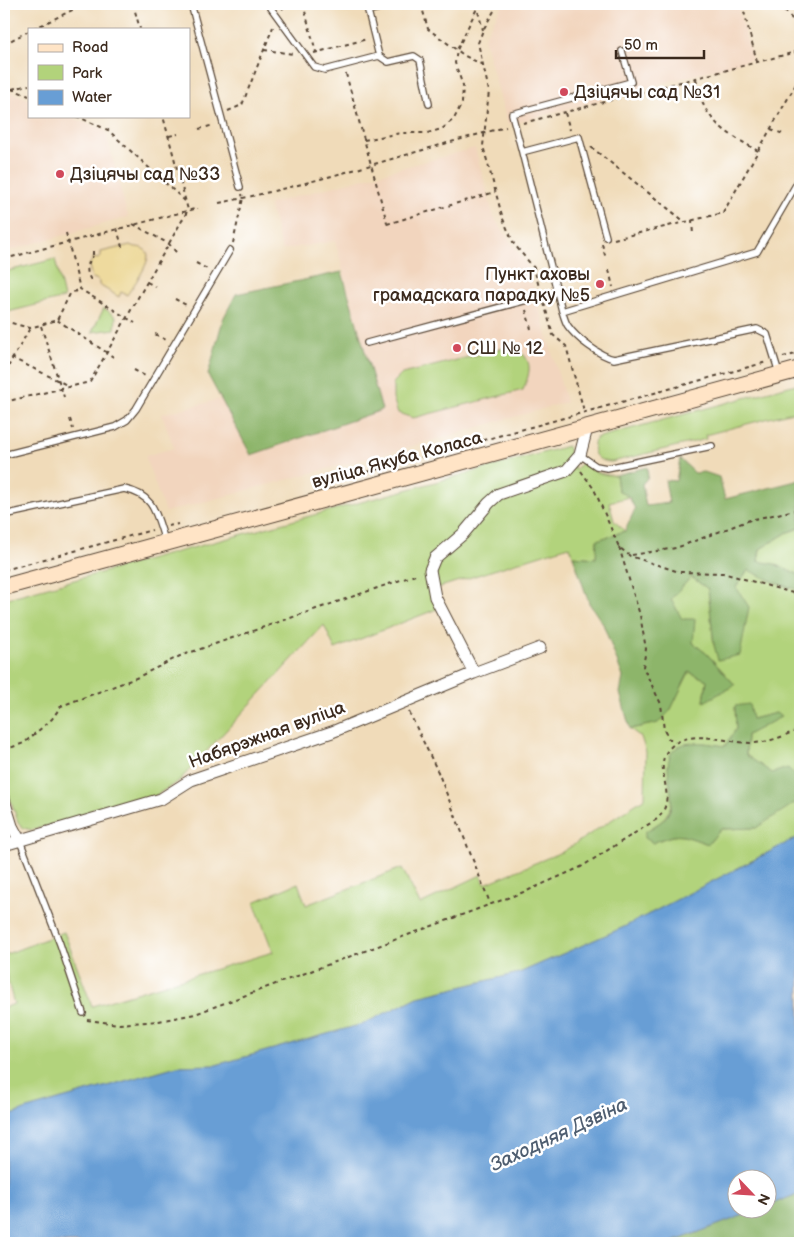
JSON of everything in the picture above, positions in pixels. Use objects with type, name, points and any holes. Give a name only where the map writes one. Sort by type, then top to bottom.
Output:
[{"type":"street","name":"вуліца Якуба Коласа","points":[[4,588],[587,428],[778,367],[800,369]]},
{"type":"street","points":[[474,673],[434,597],[430,570],[435,558],[463,534],[499,494],[566,471],[577,458],[587,428]]},
{"type":"street","name":"Набярэжная вуліца","points":[[4,845],[161,799],[191,780],[332,732],[474,673],[540,648]]},
{"type":"street","points":[[4,800],[12,826],[20,841]]},
{"type":"lane","points":[[191,4],[240,188]]},
{"type":"lane","points":[[268,4],[314,67],[325,70],[379,56]]},
{"type":"lane","points":[[395,4],[368,11],[379,56],[388,62],[414,56],[420,60],[429,104]]},
{"type":"lane","points":[[622,51],[630,82],[512,114],[562,311],[568,326],[604,356],[614,359],[757,330],[767,334],[778,367]]},
{"type":"lane","points":[[522,152],[575,137],[606,237]]},
{"type":"lane","points":[[562,311],[757,252],[800,178]]},
{"type":"lane","points":[[4,456],[115,427],[127,420],[153,381],[230,250]]},
{"type":"lane","points":[[367,343],[557,292]]},
{"type":"lane","points":[[577,458],[596,466],[607,468],[712,446]]},
{"type":"lane","points":[[4,515],[124,489],[134,491],[146,497],[152,506],[166,543]]},
{"type":"lane","points":[[20,841],[60,944],[83,1013]]},
{"type":"path","points":[[35,28],[84,4]]},
{"type":"path","points":[[133,4],[140,28]]},
{"type":"path","points":[[303,4],[316,52]]},
{"type":"path","points":[[421,4],[428,29],[464,56],[483,65]]},
{"type":"path","points":[[498,4],[478,43],[489,91],[483,146],[503,220],[514,244],[534,268],[553,336],[566,346],[584,412]]},
{"type":"path","points":[[742,4],[757,62]]},
{"type":"path","points":[[779,4],[800,28]]},
{"type":"path","points":[[457,50],[477,5]]},
{"type":"path","points":[[477,5],[483,30]]},
{"type":"path","points":[[221,114],[242,105],[277,16]]},
{"type":"path","points":[[4,44],[28,32]]},
{"type":"path","points":[[264,50],[304,55],[374,37]]},
{"type":"path","points":[[219,203],[800,51]]},
{"type":"path","points":[[343,65],[387,225],[495,192]]},
{"type":"path","points":[[606,259],[601,242],[722,213],[800,77]]},
{"type":"path","points":[[696,78],[703,104],[715,123],[729,134],[758,151]]},
{"type":"path","points":[[12,89],[28,85]]},
{"type":"path","points":[[4,86],[28,96]]},
{"type":"path","points":[[565,112],[575,137],[685,222]]},
{"type":"path","points":[[81,118],[108,130],[186,202]]},
{"type":"path","points":[[4,402],[90,382],[169,244],[188,210],[164,118]]},
{"type":"path","points":[[199,129],[223,123]]},
{"type":"path","points":[[771,129],[783,134]]},
{"type":"path","points":[[169,136],[178,134]]},
{"type":"path","points":[[230,250],[242,198],[240,188]]},
{"type":"path","points":[[4,258],[198,208]]},
{"type":"path","points":[[692,220],[693,235]]},
{"type":"path","points":[[133,224],[169,244],[176,252]]},
{"type":"path","points":[[117,228],[122,247]]},
{"type":"path","points":[[66,234],[80,289],[135,323]]},
{"type":"path","points":[[91,280],[88,276],[88,267],[95,256],[93,251]]},
{"type":"path","points":[[196,263],[216,274]]},
{"type":"path","points":[[609,270],[616,295]]},
{"type":"path","points":[[147,282],[156,287]]},
{"type":"path","points":[[4,321],[30,328],[57,320],[70,294],[80,289]]},
{"type":"path","points":[[175,299],[195,310]]},
{"type":"path","points":[[525,308],[531,329]]},
{"type":"path","points":[[57,320],[106,354],[115,358]]},
{"type":"path","points":[[41,326],[64,397]]},
{"type":"path","points":[[4,374],[30,328]]},
{"type":"path","points":[[155,334],[174,345]]},
{"type":"path","points":[[307,488],[584,412],[778,367],[800,353]]},
{"type":"path","points":[[4,354],[70,386]]},
{"type":"path","points":[[134,370],[153,381]]},
{"type":"path","points":[[577,458],[594,489],[618,546],[640,615],[646,649],[643,667],[661,704],[664,730],[668,738],[675,742]]},
{"type":"path","points":[[630,556],[676,548],[718,534],[750,520],[800,509]]},
{"type":"path","points":[[4,570],[184,522]]},
{"type":"path","points":[[618,546],[630,556],[679,572],[723,573],[800,595]]},
{"type":"path","points":[[4,750],[24,743],[52,719],[61,706],[136,678],[180,656],[430,570]]},
{"type":"path","points":[[405,703],[438,772],[491,904]]},
{"type":"path","points":[[86,1020],[119,1024],[159,1021],[195,1014],[529,890],[581,867],[663,814],[668,800],[663,763],[666,752],[675,742],[688,738],[704,737],[752,743],[772,740],[800,729]]},
{"type":"shaded area","name":"Дзіцячы сад №31","points":[[503,4],[737,4],[752,59],[508,125],[484,38]]},
{"type":"shaded area","name":"Дзіцячы сад №33","points":[[4,89],[28,99],[28,118],[74,118],[105,131],[128,217],[4,252]]},
{"type":"shaded area","name":"СШ № 12","points":[[475,148],[494,217],[528,268],[566,402],[395,451],[165,512],[145,456],[174,448],[162,414],[221,399],[251,455],[382,410],[335,241],[282,250],[269,204]]},
{"type":"green space","points":[[55,259],[64,298],[4,313],[4,272]]},
{"type":"green space","points":[[342,272],[382,410],[251,455],[208,375],[223,319],[236,294]]},
{"type":"green space","points":[[104,308],[116,317],[115,329],[92,332]]},
{"type":"green space","points":[[512,346],[524,355],[529,365],[528,376],[523,390],[413,418],[398,413],[393,398],[393,383],[402,374]]},
{"type":"green space","points":[[800,383],[800,410],[705,435],[706,439],[612,462],[598,458],[594,452],[593,448],[596,438]]},
{"type":"green space","points":[[568,446],[575,470],[582,462],[598,472],[606,475],[616,475],[618,490],[629,497],[609,502],[614,521],[625,531],[597,540],[596,558],[573,556],[569,546],[437,588],[442,607],[335,649],[324,625],[179,781],[153,797],[32,830],[23,828],[18,822],[4,780],[4,599]]},
{"type":"green space","points":[[680,459],[695,473],[704,472],[719,477],[725,499],[800,480],[800,528],[788,532],[760,549],[758,561],[774,564],[800,575],[800,590],[778,584],[748,570],[736,587],[749,607],[740,655],[718,660],[714,645],[708,589],[691,577],[671,599],[682,619],[695,619],[693,643],[707,654],[735,685],[704,702],[707,680],[689,672],[670,711],[658,723],[630,729],[620,693],[623,677],[603,624],[589,603],[573,556],[596,558],[597,540],[625,531],[635,509],[629,497],[618,490],[616,475],[647,467],[648,477],[642,484],[646,506],[669,503],[665,480],[676,481]]},
{"type":"green space","points":[[800,528],[800,575],[774,564],[758,562],[760,549],[788,532]]},
{"type":"green space","points":[[748,569],[778,584],[800,590],[800,836],[624,927],[519,973],[418,997],[363,1024],[216,1065],[177,1066],[27,1109],[4,1118],[4,1008],[14,1004],[4,967],[4,955],[64,932],[92,1006],[273,952],[254,902],[298,883],[306,905],[402,868],[420,904],[481,875],[485,884],[564,851],[645,798],[646,752],[641,737],[630,729],[658,723],[670,711],[689,672],[707,680],[704,701],[735,685],[707,654],[693,643],[671,598],[691,577],[708,589],[714,645],[719,660],[736,587]],"holes":[[[735,706],[752,719],[776,713],[780,717],[747,735],[746,755],[772,774],[756,828],[721,829],[708,844],[680,836],[669,837],[653,843],[645,832],[662,821],[669,811],[672,800],[668,765],[678,746],[704,743],[725,746],[736,729]]]},
{"type":"green space","points":[[749,704],[752,719],[776,713],[781,717],[747,735],[746,755],[772,773],[788,768],[799,781],[798,801],[756,828],[721,829],[708,844],[680,836],[669,837],[653,843],[645,838],[645,832],[662,821],[670,809],[668,766],[670,756],[675,749],[689,743],[725,746],[736,729],[735,706]]},
{"type":"green space","points":[[800,1193],[800,1243],[670,1243],[731,1220],[776,1220],[776,1202]]},
{"type":"sand","points":[[130,245],[145,250],[148,254],[148,259],[127,295],[121,292],[119,297],[99,285],[96,279],[92,278],[89,266],[93,258],[98,259],[101,256],[101,252]]},
{"type":"water","name":"Заходняя Дзвіна","points":[[800,836],[800,1193],[776,1202],[776,1170],[726,1170],[726,1220],[731,1220],[670,1243],[4,1243],[4,1118],[27,1109],[177,1066],[216,1065],[363,1024],[418,997],[519,973],[624,927]]},
{"type":"place","name":"Дзіцячы сад №31","points":[[564,92]]},
{"type":"place","name":"Дзіцячы сад №33","points":[[60,174]]},
{"type":"place","name":"Пункт аховы грамадскага парадку №5","points":[[600,284]]},
{"type":"place","name":"СШ № 12","points":[[457,348]]}]
